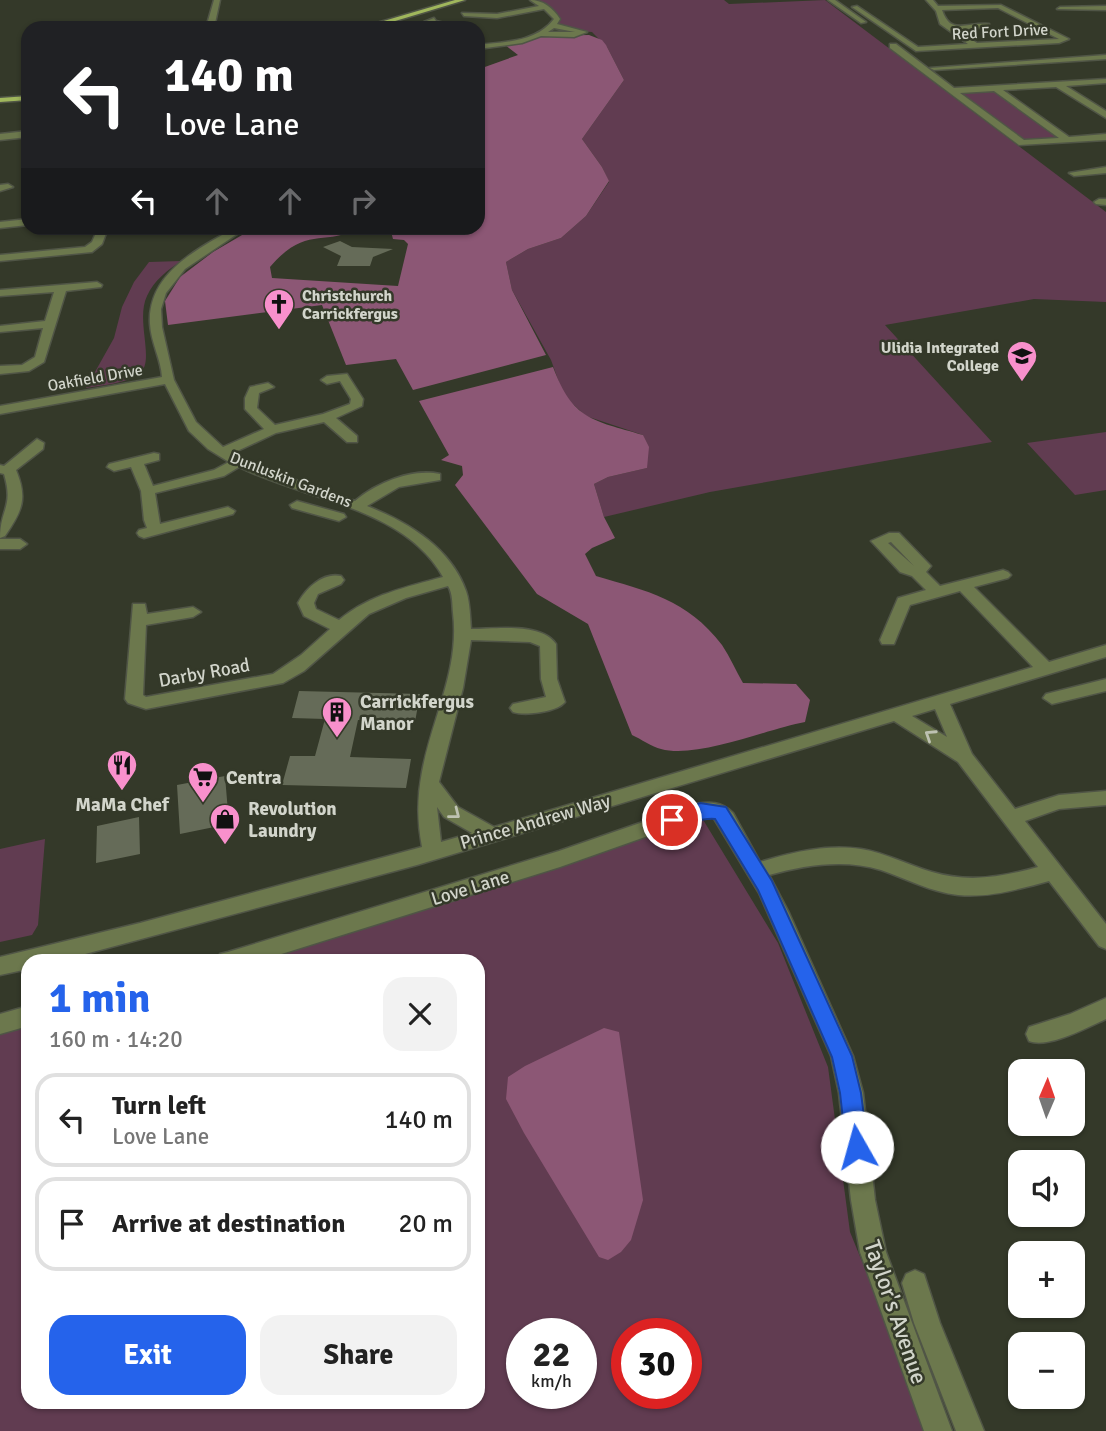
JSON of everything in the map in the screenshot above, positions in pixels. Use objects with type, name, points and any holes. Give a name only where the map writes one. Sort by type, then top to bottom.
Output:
[{"type":"main road","points":[[388,21],[462,0]]},
{"type":"main road","points":[[0,100],[21,98]]},
{"type":"street","points":[[212,21],[217,0]]},
{"type":"street","points":[[831,0],[1022,143],[1106,137]]},
{"type":"street","points":[[929,0],[937,8],[942,22],[976,46]]},
{"type":"street","points":[[464,14],[494,16],[527,4],[545,7],[557,18],[554,26]]},
{"type":"street","name":"Red Fort Drive","points":[[855,6],[915,49],[1065,39],[999,6],[937,8]]},
{"type":"street","points":[[1066,10],[1106,8]]},
{"type":"street","points":[[950,28],[987,25]]},
{"type":"street","points":[[485,42],[554,26],[583,32],[574,35],[534,32]]},
{"type":"street","points":[[934,68],[1106,57]]},
{"type":"street","points":[[1064,60],[1075,67]]},
{"type":"street","points":[[1010,64],[1021,71]]},
{"type":"street","points":[[1086,74],[1102,81]]},
{"type":"street","points":[[1031,78],[1042,85]]},
{"type":"street","points":[[951,91],[1102,81]]},
{"type":"street","points":[[1057,84],[1106,115]]},
{"type":"street","points":[[995,88],[1068,140]]},
{"type":"street","points":[[1,138],[21,135]]},
{"type":"street","points":[[1078,170],[1106,170]]},
{"type":"street","points":[[0,225],[21,221]]},
{"type":"street","points":[[0,258],[88,250],[97,244],[100,235]]},
{"type":"street","name":"Oakfield Drive","points":[[0,410],[168,380],[168,369],[156,329],[156,308],[161,289],[190,260],[230,235]]},
{"type":"street","points":[[0,293],[97,285]]},
{"type":"street","points":[[0,370],[25,368],[39,360],[61,288]]},
{"type":"street","points":[[0,329],[52,324]]},
{"type":"street","name":"Dunluskin Gardens","points":[[222,453],[272,430],[354,408],[358,401],[343,377],[327,380]]},
{"type":"street","name":"Dunluskin Gardens","points":[[168,380],[174,386],[187,419],[195,431],[222,453],[377,513],[424,544],[437,556],[453,580],[463,608],[464,634],[458,672],[441,727],[430,784],[426,812],[433,851]]},
{"type":"street","points":[[240,393],[261,388],[251,398],[251,409],[272,430]]},
{"type":"street","points":[[327,417],[352,439]]},
{"type":"street","points":[[0,533],[14,512],[15,485],[4,469],[36,449],[37,443]]},
{"type":"street","points":[[114,467],[154,457]]},
{"type":"street","points":[[136,461],[148,491],[150,531],[228,511]]},
{"type":"street","points":[[148,491],[219,473],[238,461]]},
{"type":"street","name":"Dunluskin Gardens","points":[[359,505],[387,485],[435,477]]},
{"type":"street","points":[[325,495],[304,507],[338,517]]},
{"type":"street","points":[[0,544],[20,544]]},
{"type":"street","points":[[917,572],[937,592]]},
{"type":"street","points":[[888,640],[904,602],[1003,575]]},
{"type":"street","points":[[336,580],[313,590],[306,603],[310,612],[341,628]]},
{"type":"street","name":"Darby Road","points":[[194,612],[139,615],[134,699],[146,703],[277,679],[293,671],[357,615],[386,600],[453,580]]},
{"type":"street","points":[[963,585],[1045,669]]},
{"type":"street","points":[[464,634],[530,636],[547,643],[550,650],[550,683],[556,702],[519,708]]},
{"type":"street","name":"Prince Andrew Way","points":[[51,954],[433,851],[1106,651]]},
{"type":"street","points":[[1052,698],[1106,685]]},
{"type":"street","points":[[940,701],[964,757],[1106,940]]},
{"type":"street","points":[[896,714],[964,757]]},
{"type":"street","points":[[430,784],[451,812],[490,834]]},
{"type":"street","points":[[1012,818],[1059,802],[1106,798]]},
{"type":"street","name":"Taylor's Avenue","points":[[711,809],[726,818],[741,850],[779,913],[842,1056],[851,1093],[863,1200],[873,1252],[938,1431]]},
{"type":"street","name":"Love Lane","points":[[251,954],[560,859],[695,812],[711,809]]},
{"type":"street","points":[[756,872],[807,860],[844,856],[871,859],[952,885],[990,887],[1051,872]]},
{"type":"street","name":"Prince Andrew Way","points":[[0,966],[21,961]]},
{"type":"street","points":[[1037,1034],[1074,1023],[1106,1008]]},
{"type":"street","points":[[0,1024],[21,1018]]},
{"type":"street","points":[[915,1283],[927,1323],[970,1431]]},
{"type":"shaded area","points":[[533,0],[724,0],[729,4],[825,0],[1106,212],[1106,302],[1034,299],[885,325],[992,442],[710,492],[604,517],[594,484],[608,477],[647,468],[643,435],[586,416],[564,396],[551,360],[512,290],[506,262],[528,249],[561,238],[586,216],[609,182],[582,139],[624,80],[607,47],[592,32],[578,31],[556,23],[556,15]]},
{"type":"shaded area","points":[[589,35],[602,40],[624,80],[582,139],[609,181],[586,216],[561,238],[528,249],[506,262],[512,290],[546,355],[413,390],[396,359],[346,365],[322,305],[168,325],[165,301],[180,277],[213,252],[242,235],[339,235],[304,241],[294,246],[270,267],[272,278],[398,286],[408,244],[404,240],[393,239],[392,235],[485,235],[485,67],[518,55],[505,45],[542,36]]},
{"type":"shaded area","points":[[995,88],[1068,140],[1022,143],[951,91]]},
{"type":"shaded area","points":[[181,261],[157,280],[147,296],[143,317],[146,351],[144,368],[127,380],[86,388],[114,338],[122,307],[134,282],[149,262]]},
{"type":"shaded area","points":[[553,367],[568,398],[577,408],[597,421],[643,435],[649,447],[647,468],[608,477],[594,484],[604,517],[615,538],[585,554],[596,576],[649,592],[695,617],[722,645],[743,683],[796,684],[810,700],[805,722],[693,750],[661,749],[632,735],[588,624],[537,594],[455,485],[463,475],[462,466],[441,460],[449,455],[419,401]]},
{"type":"shaded area","points":[[1106,432],[1106,490],[1075,495],[1027,443]]},
{"type":"shaded area","points":[[702,818],[778,943],[828,1067],[850,1232],[931,1431],[0,1431],[0,1031],[21,1024],[21,1409],[485,1409],[485,954],[254,954]]},
{"type":"shaded area","points":[[45,839],[38,925],[32,935],[0,942],[0,849]]},
{"type":"shaded area","points":[[604,1028],[619,1032],[643,1200],[631,1240],[621,1252],[608,1260],[599,1257],[506,1099],[508,1077]]},
{"type":"building","points":[[340,241],[352,247],[393,249],[373,257],[370,266],[337,266],[341,256],[323,247]]},
{"type":"building","name":"Carrickfergus Manor","points":[[299,691],[420,694],[415,722],[358,720],[350,757],[411,759],[406,788],[282,785],[290,756],[315,756],[325,719],[292,718]]},
{"type":"building","name":"Centra","points":[[225,776],[229,824],[180,834],[177,785]]},
{"type":"building","points":[[139,817],[140,854],[96,863],[97,826]]},
{"type":"place","name":"Christchurch Carrickfergus","points":[[279,331]]},
{"type":"place","name":"Ulidia Integrated College","points":[[1022,383]]},
{"type":"place","name":"Carrickfergus Manor","points":[[337,739]]},
{"type":"place","name":"MaMa Chef","points":[[122,792]]},
{"type":"place","name":"Centra","points":[[203,804]]},
{"type":"place","name":"Revolution Laundry","points":[[225,846]]},
{"type":"route","points":[[672,820],[700,810],[720,812],[766,887],[842,1056],[851,1093],[857,1147]]}]
